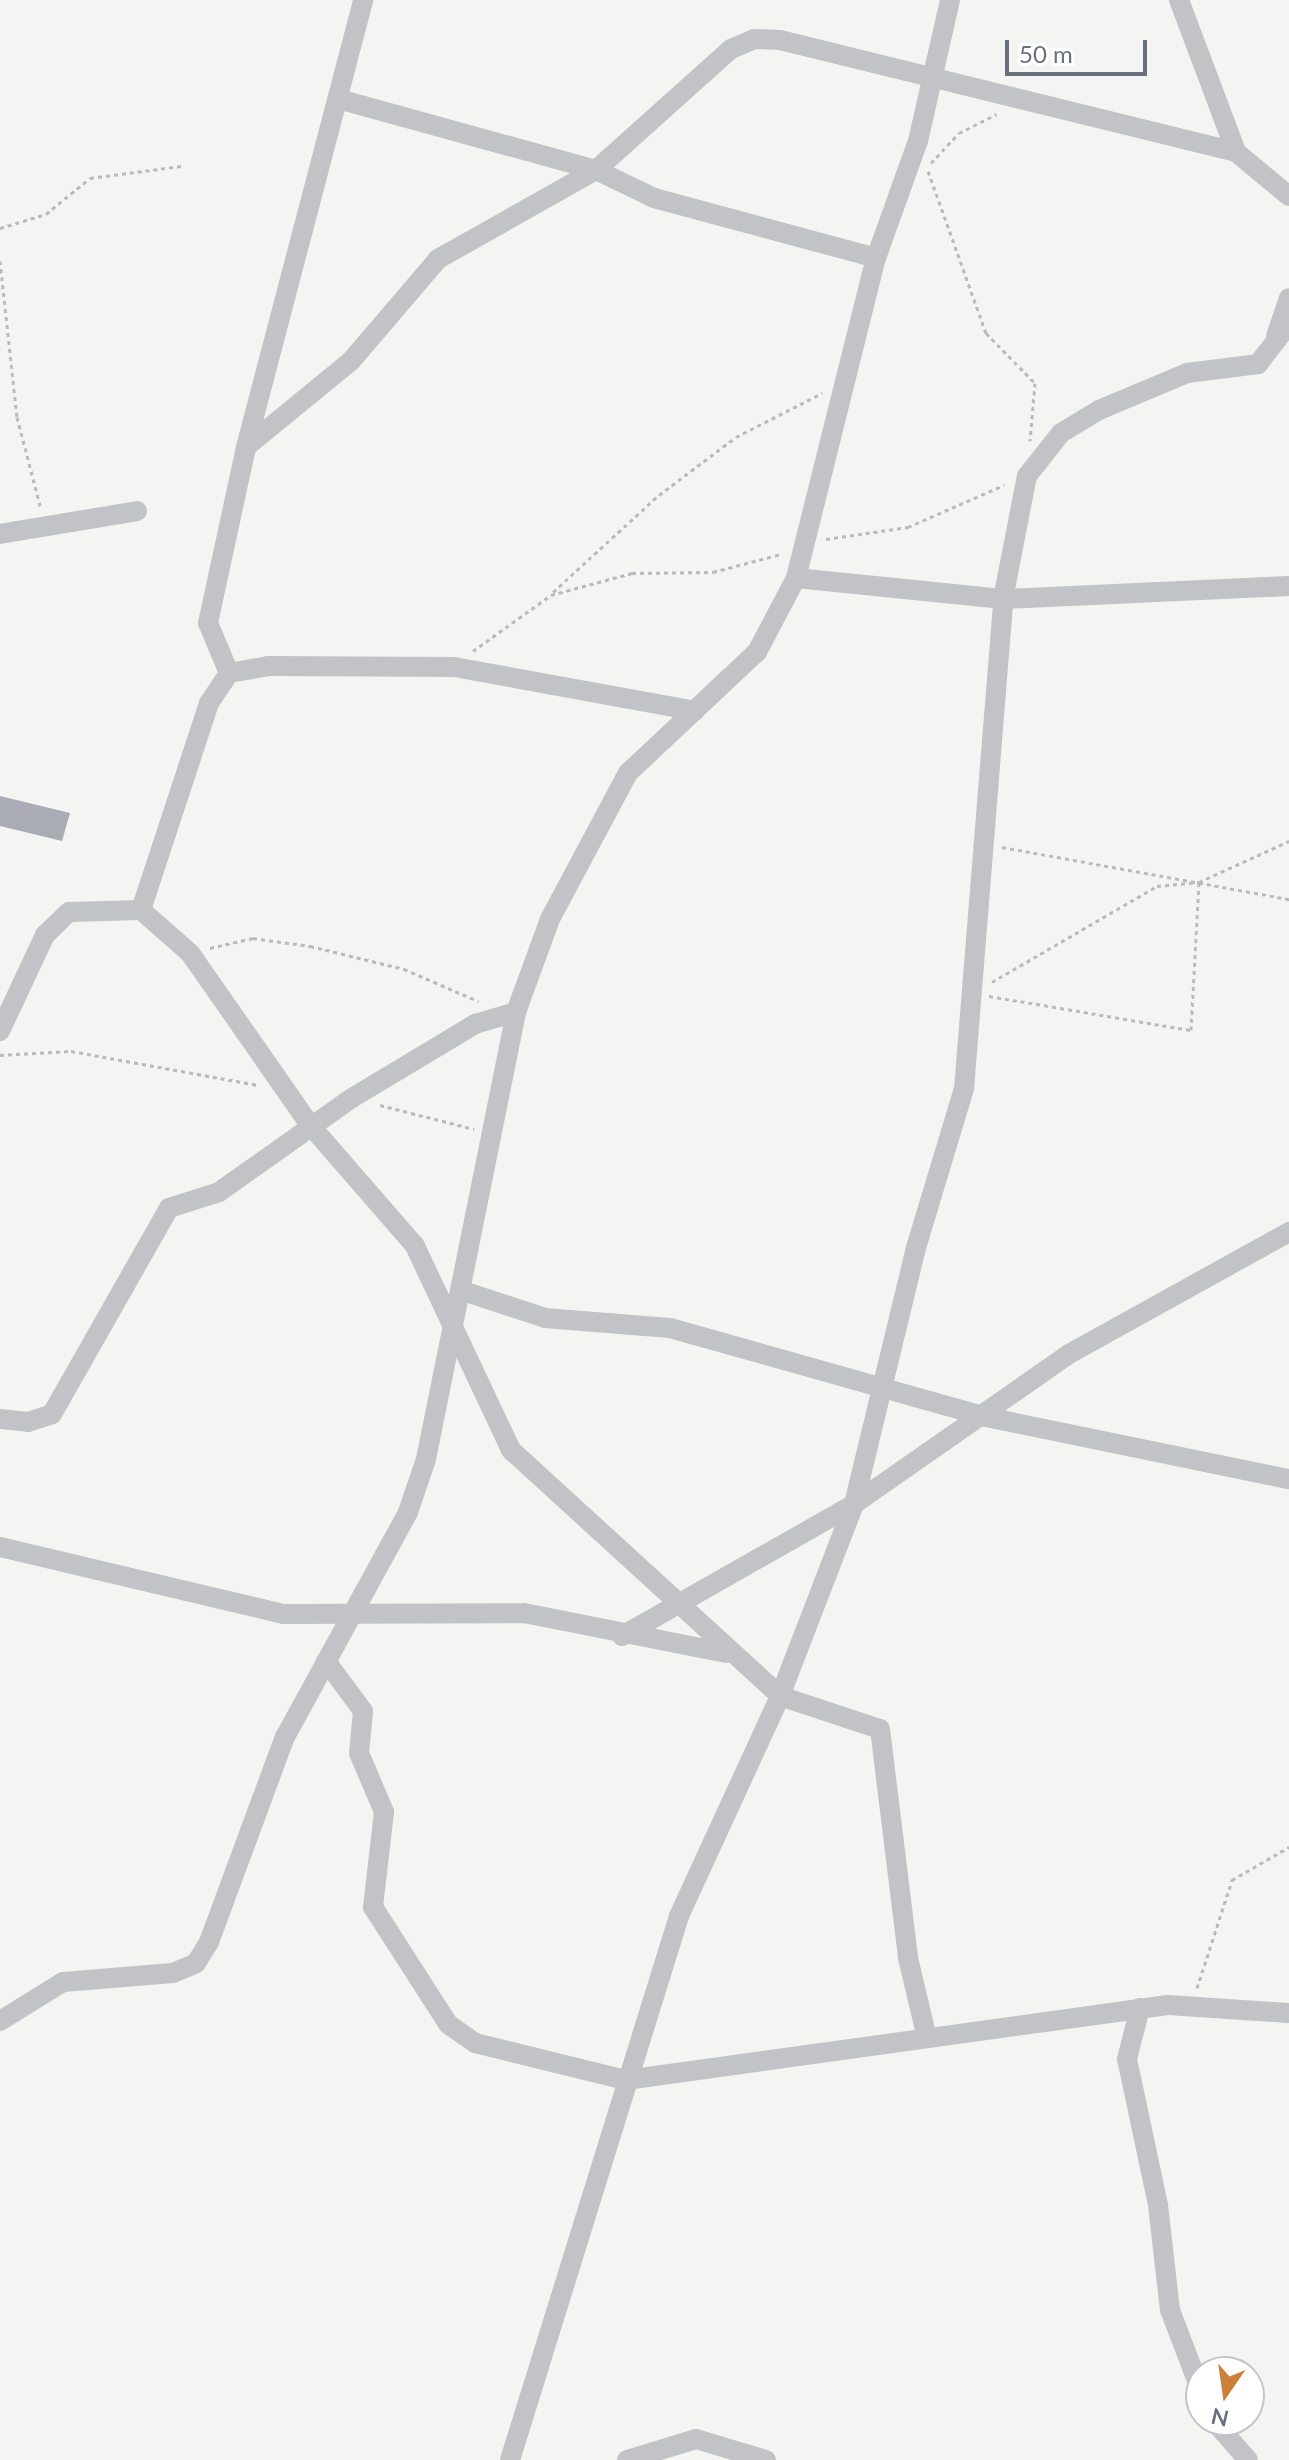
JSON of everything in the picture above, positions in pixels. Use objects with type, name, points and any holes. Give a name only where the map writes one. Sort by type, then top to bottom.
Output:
[{"type":"street","points":[[229,673],[208,623],[246,447],[342,100],[363,0]]},
{"type":"street","points":[[0,2021],[63,1982],[173,1973],[196,1963],[285,1737],[408,1512],[463,1291],[497,1134],[506,1013],[612,797],[757,652],[796,578],[876,258],[918,141],[950,0]]},
{"type":"street","points":[[1179,0],[1236,152]]},
{"type":"street","points":[[246,447],[351,361],[438,259],[596,170],[731,49],[754,39],[1236,152],[1289,196]]},
{"type":"street","points":[[342,100],[596,170],[654,198],[876,258]]},
{"type":"street","points":[[510,2460],[679,1916],[780,1696],[854,1504],[881,1386],[964,1089],[987,844],[1003,599],[1027,476],[1061,433],[1099,410],[1187,373],[1258,364],[1282,332],[1289,298]]},
{"type":"street","points":[[0,534],[137,511]]},
{"type":"street","points":[[796,578],[1003,599],[1289,586]]},
{"type":"street","points":[[141,910],[209,703],[229,673],[268,666],[454,667],[695,711]]},
{"type":"street","points":[[0,1031],[45,935],[69,912],[141,910],[190,953],[292,1090],[310,1125],[415,1246],[453,1333],[511,1450],[679,1605],[726,1653],[780,1696],[871,1722],[884,1735],[908,1958],[926,2034]]},
{"type":"street","points":[[0,1419],[28,1422],[52,1414],[169,1208],[229,1186],[310,1125],[352,1098],[506,1013]]},
{"type":"street","points":[[622,1636],[854,1504],[986,1417],[1069,1354],[1289,1232]]},
{"type":"street","points":[[463,1291],[502,1309],[670,1328],[986,1417],[1289,1479]]},
{"type":"street","points":[[0,1547],[248,1608],[348,1619],[488,1610],[726,1653]]},
{"type":"street","points":[[326,1661],[363,1711],[359,1753],[384,1812],[373,1907],[448,2024],[475,2043],[626,2080],[926,2034],[1140,2008],[1192,2007],[1289,2013]]},
{"type":"street","points":[[1140,2008],[1127,2059],[1158,2205],[1170,2310],[1188,2356]]},
{"type":"street","points":[[1227,2436],[1248,2460]]},
{"type":"street","points":[[627,2460],[696,2439],[766,2460]]},
{"type":"path","points":[[927,168],[959,133],[1022,101]]},
{"type":"path","points":[[551,595],[632,573],[761,564],[805,543],[908,527],[1027,476],[1035,383],[986,333],[918,141]]},
{"type":"path","points":[[0,228],[46,214],[90,178],[181,166]]},
{"type":"path","points":[[0,261],[17,417],[46,527]]},
{"type":"path","points":[[454,667],[551,595],[659,495],[736,437],[844,382]]},
{"type":"path","points":[[973,993],[1157,886],[1199,882],[1289,841]]},
{"type":"path","points":[[987,844],[1289,899]]},
{"type":"path","points":[[973,993],[1191,1030],[1199,882]]},
{"type":"path","points":[[190,953],[253,938],[310,946],[465,991],[506,1013]]},
{"type":"path","points":[[0,1055],[71,1051],[292,1090]]},
{"type":"path","points":[[352,1098],[497,1134]]},
{"type":"path","points":[[1192,2007],[1221,1899],[1232,1880],[1289,1847]]},
{"type":"building","points":[[0,796],[70,813],[62,841],[0,826]]}]
